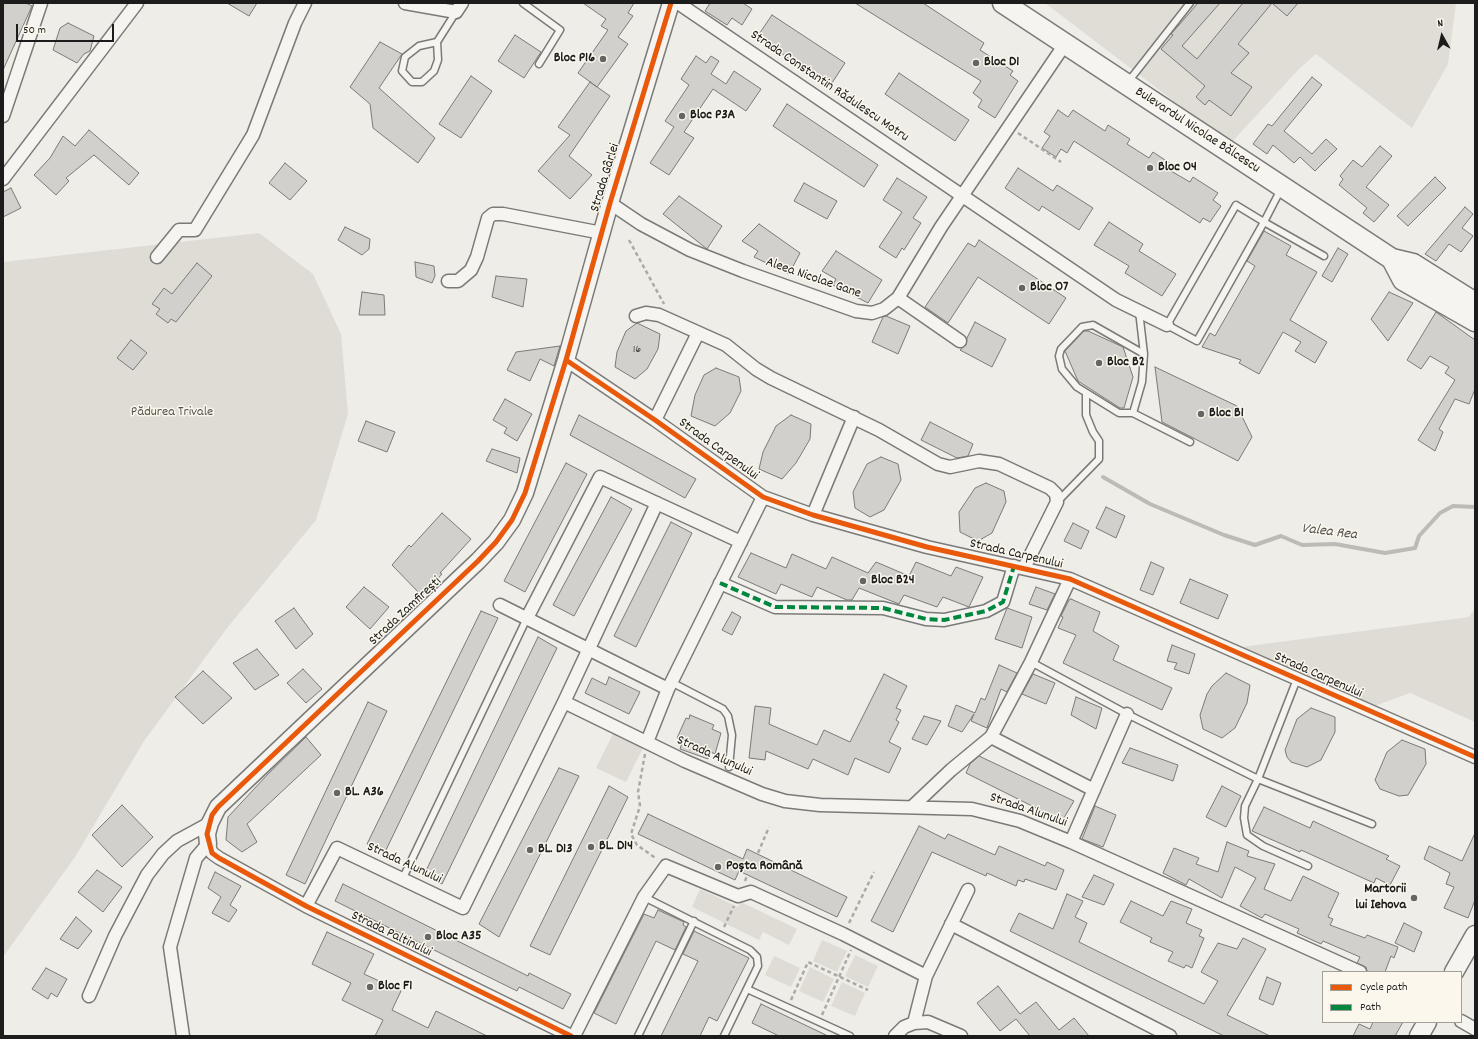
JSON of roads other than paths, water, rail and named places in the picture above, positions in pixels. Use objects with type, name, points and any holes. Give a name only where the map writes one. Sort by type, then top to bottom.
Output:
[{"type":"main road","name":"Bulevardul Nicolae Bălcescu","points":[[1003,3],[1392,259],[1414,264],[1475,303]]},
{"type":"main road","name":"Bulevardul Nicolae Bălcescu","points":[[1392,259],[1403,280],[1475,321]]},
{"type":"main road","points":[[1455,971],[1475,935]]},
{"type":"main road","points":[[1419,1036],[1426,1023]]},
{"type":"street","points":[[3,116],[41,3]]},
{"type":"street","points":[[3,179],[137,3]]},
{"type":"street","points":[[157,257],[179,230],[195,230],[253,135],[305,3]]},
{"type":"street","points":[[405,3],[459,7]]},
{"type":"street","name":"Strada Gârlei","points":[[566,360],[610,203],[670,3]]},
{"type":"street","name":"Strada Constantin Rădulescu Motru","points":[[678,3],[1116,300],[1167,325]]},
{"type":"street","points":[[963,195],[1065,44]]},
{"type":"street","name":"Aleea Nicolae Gane","points":[[610,203],[641,224],[690,250],[743,271],[856,311],[872,313],[884,309],[898,298],[963,195]]},
{"type":"street","points":[[448,281],[458,281],[471,270],[477,257],[488,218],[494,214],[503,214],[602,232]]},
{"type":"street","points":[[898,298],[960,341]]},
{"type":"street","points":[[636,316],[646,313],[659,315],[726,345],[756,369],[771,378],[854,417],[938,464],[950,468],[979,461],[999,464],[1050,488],[1056,494],[1057,502],[1019,567],[1003,602],[986,611],[944,620],[926,619],[883,608],[774,607],[720,583]]},
{"type":"street","points":[[655,420],[698,332]]},
{"type":"street","name":"Strada Carpenului","points":[[566,360],[655,420],[763,497],[813,515],[927,547],[1070,579],[1475,757]]},
{"type":"street","name":"Strada Zamfirești","points":[[208,844],[207,834],[210,823],[218,807],[496,542],[512,520],[525,493],[566,360]]},
{"type":"street","points":[[813,515],[854,417]]},
{"type":"street","points":[[528,618],[600,477],[741,542]]},
{"type":"street","points":[[647,742],[670,686],[763,497]]},
{"type":"street","name":"Strada Alunului","points":[[306,906],[337,848],[463,908],[564,702],[657,503]]},
{"type":"street","name":"Strada Carpenului","points":[[913,806],[951,770],[991,737],[1031,662],[1070,579]]},
{"type":"street","points":[[500,605],[670,686]]},
{"type":"street","name":"Strada Alunului","points":[[564,702],[685,761],[732,782],[785,801],[820,805],[913,806],[972,809],[1020,822],[1071,842],[1358,971]]},
{"type":"street","points":[[1071,842],[1127,714]]},
{"type":"street","points":[[991,737],[1094,790]]},
{"type":"street","points":[[89,996],[115,936],[147,875],[163,854],[177,842],[210,823]]},
{"type":"street","points":[[183,1036],[170,947],[196,858],[208,844]]},
{"type":"street","name":"Strada Paltinului","points":[[208,844],[212,853],[306,906],[571,1036]]},
{"type":"street","points":[[574,1036],[644,897],[666,866],[738,896],[751,892],[856,940],[926,976]]},
{"type":"street","points":[[914,1023],[926,976],[968,890]]},
{"type":"street","points":[[951,924],[1170,1036]]},
{"type":"street","points":[[895,1036],[904,1027],[914,1023],[928,1022],[961,1036]]},
{"type":"street","points":[[1462,1022],[1475,1029]]},
{"type":"lane","points":[[523,3],[560,30],[539,64]]},
{"type":"lane","points":[[1126,85],[1190,3]]},
{"type":"lane","points":[[437,42],[419,46],[405,57],[402,71],[412,82],[422,82],[434,71],[438,60],[437,42],[459,7]]},
{"type":"lane","points":[[1282,186],[1264,222],[1198,341],[1167,325],[1236,205],[1264,222],[1324,256]]},
{"type":"lane","points":[[1133,413],[1142,382],[1144,354],[1139,311]]},
{"type":"lane","points":[[1144,354],[1093,325],[1082,327],[1061,349],[1059,356],[1062,369],[1070,380],[1086,394],[1119,413],[1133,413],[1190,442]]},
{"type":"lane","points":[[1057,502],[1099,459],[1099,441],[1093,432],[1086,415],[1086,394]]},
{"type":"lane","points":[[402,880],[528,618]]},
{"type":"lane","points":[[1031,662],[1127,714],[1258,779],[1372,824]]},
{"type":"lane","points":[[1297,679],[1258,779],[1245,806],[1244,818],[1247,835],[1263,846],[1308,866]]},
{"type":"lane","points":[[670,686],[723,709],[728,716],[732,734],[729,767]]},
{"type":"lane","points":[[644,897],[750,950],[757,957],[758,966],[724,1036]]},
{"type":"lane","points":[[638,1036],[694,921]]},
{"type":"lane","points":[[747,989],[850,1036]]},
{"type":"waterway","name":"Valea Rea","points":[[1103,477],[1150,504],[1224,535],[1255,545],[1281,536],[1302,545],[1335,544],[1385,553],[1415,548],[1419,536],[1440,513],[1453,506],[1475,507]]},
{"type":"place","name":"Bloc P16","points":[[603,59]]},
{"type":"place","name":"Bloc D1","points":[[976,63]]},
{"type":"place","name":"Bloc P3A","points":[[682,116]]},
{"type":"place","name":"Bloc O4","points":[[1150,168]]},
{"type":"place","name":"Bloc O7","points":[[1022,288]]},
{"type":"place","name":"Bloc B2","points":[[1099,363]]},
{"type":"place","name":"Bloc B1","points":[[1201,414]]},
{"type":"place","name":"Bloc B24","points":[[863,581]]},
{"type":"place","name":"BL. A36","points":[[337,793]]},
{"type":"place","name":"BL. D14","points":[[591,847]]},
{"type":"place","name":"BL. D13","points":[[530,850]]},
{"type":"place","name":"Poșta Română","points":[[718,867]]},
{"type":"place","name":"Martorii lui Iehova","points":[[1414,898]]},
{"type":"place","name":"Bloc A35","points":[[428,937]]},
{"type":"place","name":"Bloc F1","points":[[370,987]]},
{"type":"park label","name":"Pădurea Trivale","points":[[172,413]]}]
